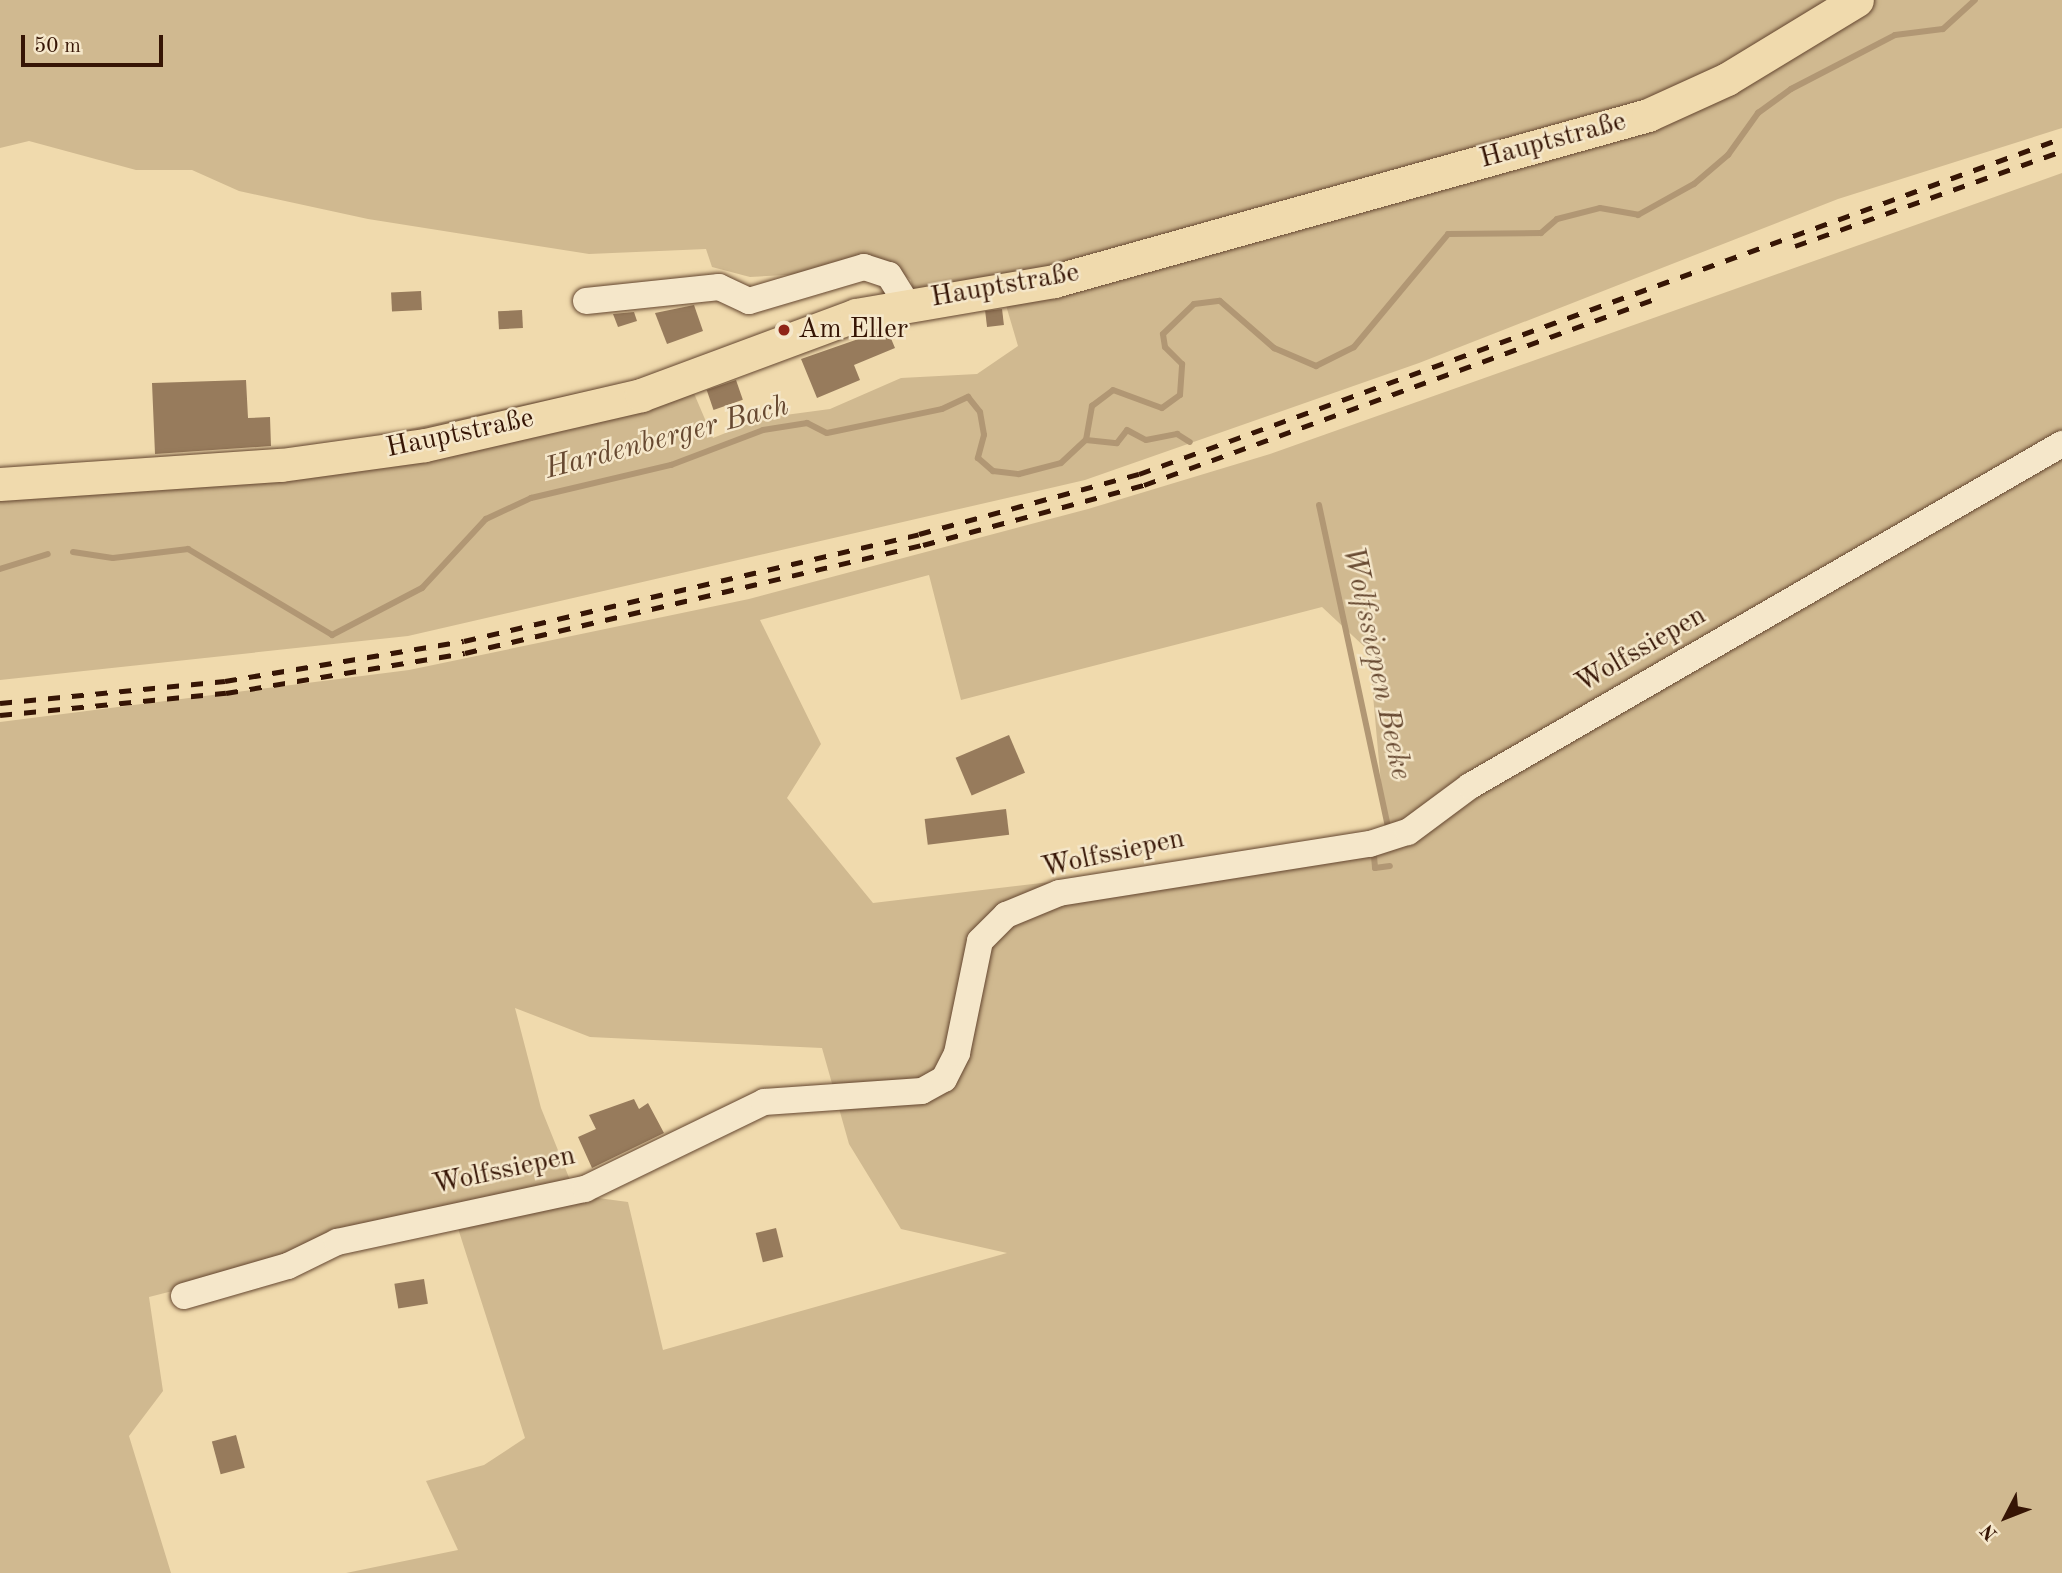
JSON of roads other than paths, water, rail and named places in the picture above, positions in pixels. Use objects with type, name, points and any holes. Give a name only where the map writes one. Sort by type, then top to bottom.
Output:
[{"type":"main road","name":"Hauptstraße","points":[[0,484],[281,466],[425,444],[641,395],[906,302],[1054,281],[1648,115],[1727,79],[1857,0]]},
{"type":"street","points":[[586,301],[719,287],[749,301],[864,267],[889,275],[906,302]]},
{"type":"street","name":"Wolfssiepen","points":[[184,1296],[288,1266],[337,1242],[585,1189],[764,1102],[922,1091],[944,1079],[957,1053],[980,941],[1006,915],[1059,893],[1370,844],[1408,832],[1470,786],[2062,444]]},
{"type":"waterway","name":"Hardenberger Bach","points":[[73,552],[113,558],[188,549],[332,635],[422,588],[486,519],[531,498],[671,465],[763,430],[807,423],[827,433],[942,409],[968,397],[980,412],[984,435],[978,458],[993,471],[1019,474],[1061,463],[1086,440],[1092,406],[1113,390],[1162,408],[1180,395],[1182,364],[1165,347],[1163,334],[1194,304],[1220,301],[1274,348],[1316,366],[1354,347],[1448,234],[1541,233],[1557,219],[1600,208],[1638,215],[1694,184],[1728,155],[1758,113],[1791,89],[1895,35],[1943,29],[1975,0]]},
{"type":"waterway","name":"Wolfssiepen Beeke","points":[[1086,440],[1117,443],[1127,430],[1146,440],[1177,434],[1190,442]]},
{"type":"waterway","name":"Wolfssiepen Beeke","points":[[1319,505],[1389,831]]},
{"type":"waterway","name":"Hardenberger Bach","points":[[0,569],[48,554]]},
{"type":"waterway","name":"Wolfssiepen Beeke","points":[[1374,856],[1375,868],[1390,866]]},
{"type":"railway","points":[[0,703],[225,681],[464,641],[919,534],[1139,474],[2062,138]]},
{"type":"railway","points":[[1795,246],[2062,151]]},
{"type":"railway","points":[[0,715],[226,693],[465,653],[923,545],[1144,485],[1660,297]]},
{"type":"place","name":"Am Eller","points":[[784,330]]}]
